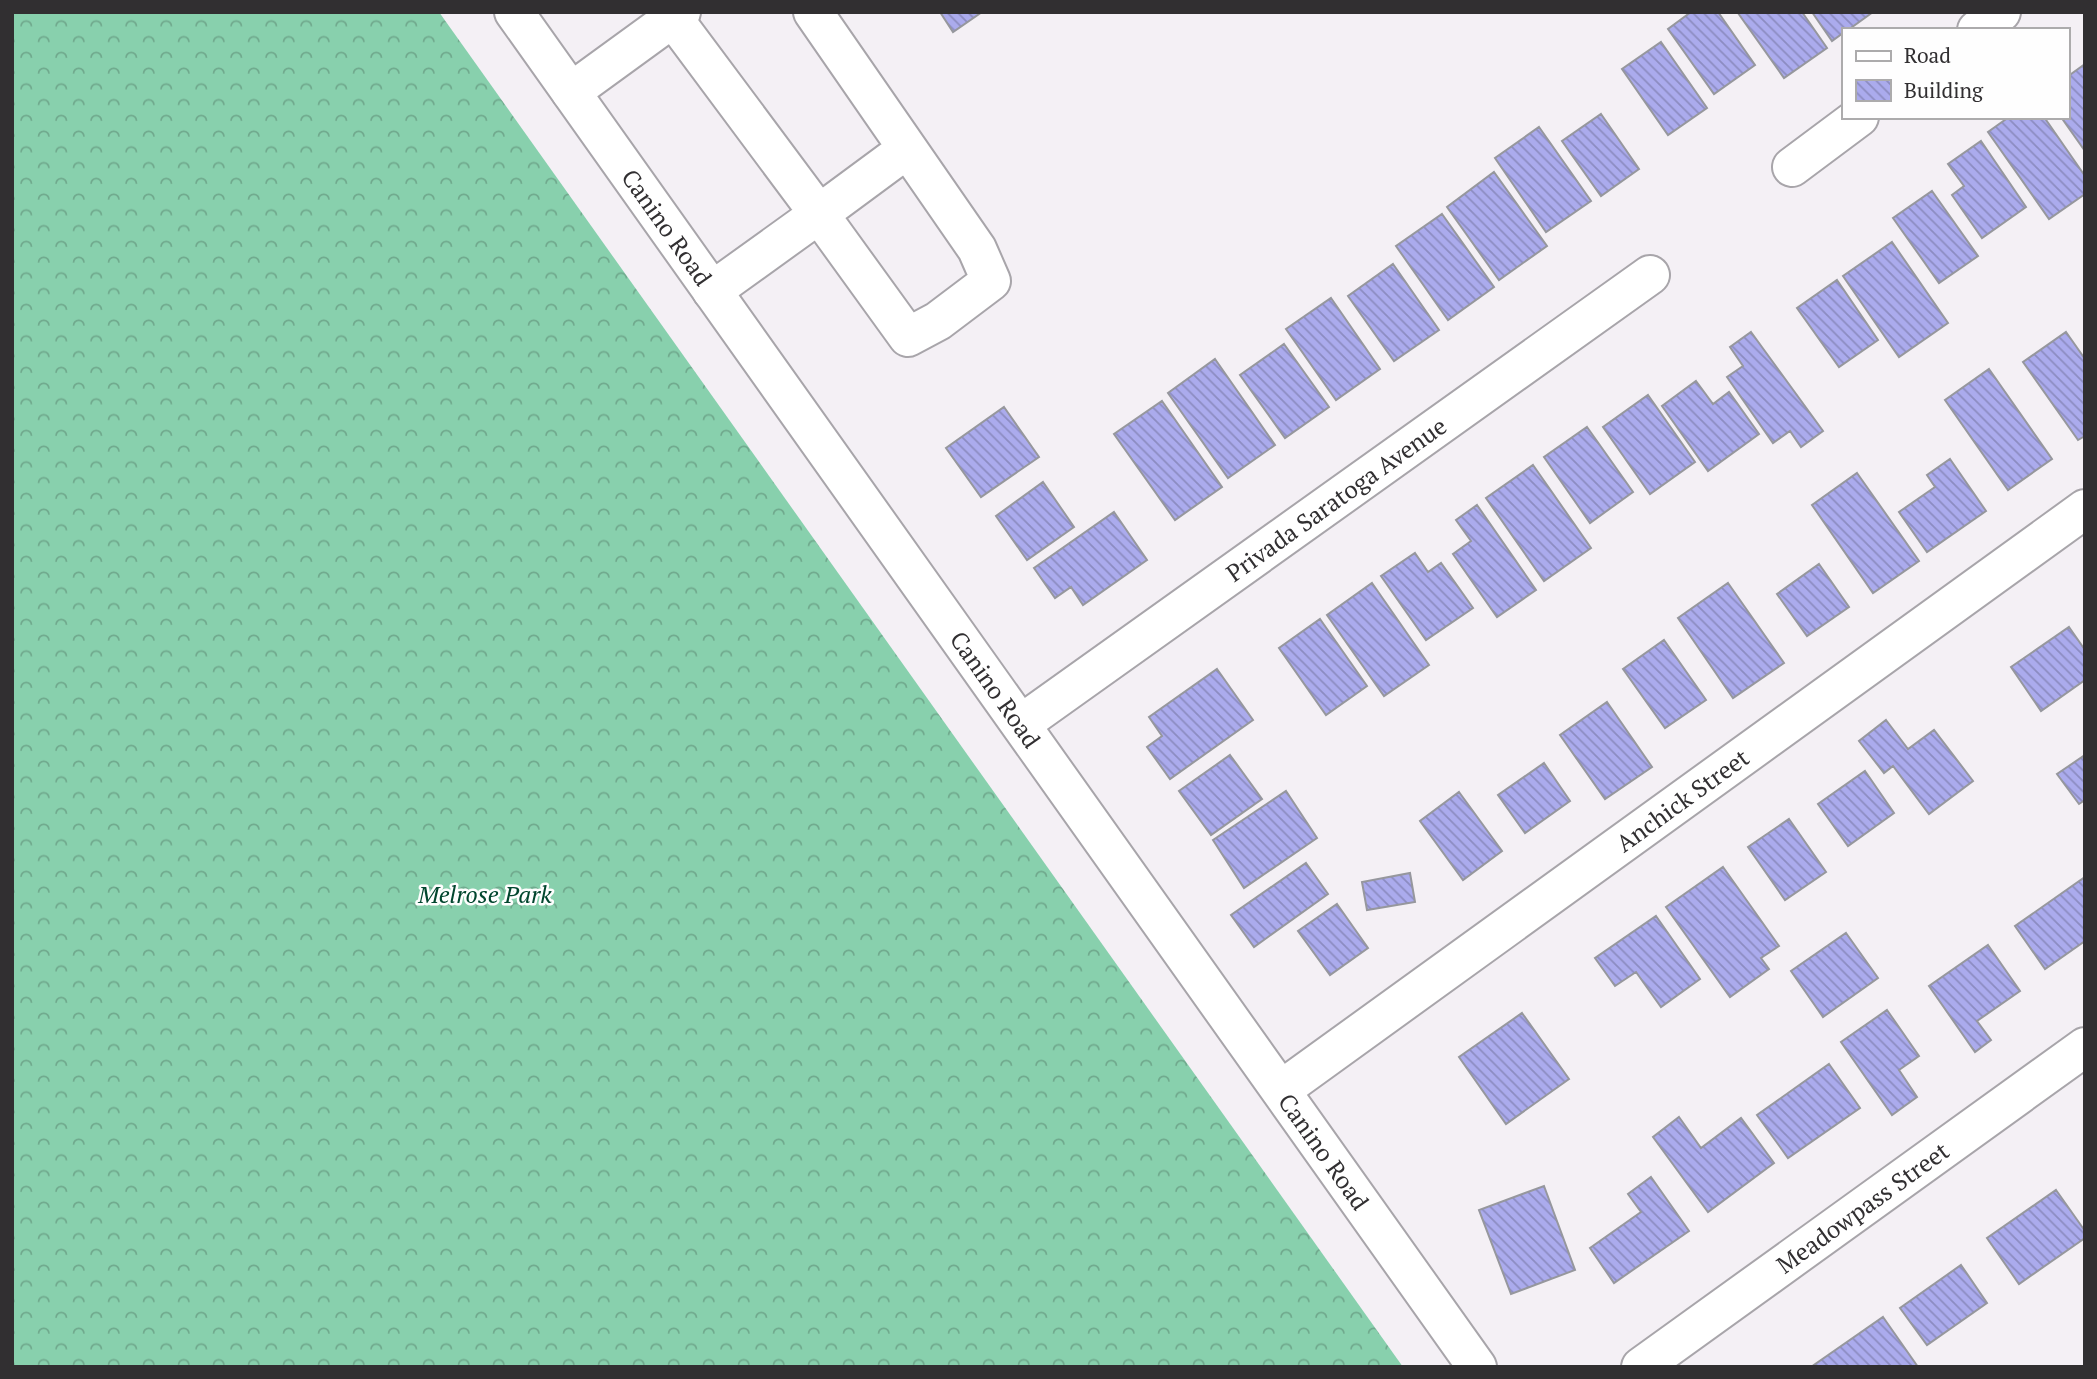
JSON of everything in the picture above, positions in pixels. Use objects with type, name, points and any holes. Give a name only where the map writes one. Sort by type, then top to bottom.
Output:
[{"type":"street","name":"Canino Road","points":[[514,12],[1477,1367]]},
{"type":"street","points":[[571,92],[677,15],[908,337],[938,321],[990,281],[976,250],[813,12]]},
{"type":"street","points":[[1980,28],[2001,12]]},
{"type":"street","points":[[1792,167],[1856,119]]},
{"type":"street","points":[[712,291],[907,149]]},
{"type":"street","name":"Privada Saratoga Avenue","points":[[1021,724],[1650,275]]},
{"type":"street","name":"Anchick Street","points":[[1281,1090],[2085,509]]},
{"type":"street","name":"Meadowpass Street","points":[[1641,1367],[2085,1047]]},
{"type":"green space","name":"Melrose Park","points":[[12,12],[439,12],[1403,1367],[12,1367]]},
{"type":"building","points":[[940,12],[982,12],[953,32]]},
{"type":"building","points":[[1691,12],[1718,12],[1755,65],[1714,94],[1668,29]]},
{"type":"building","points":[[1802,12],[1827,48],[1784,78],[1738,13]]},
{"type":"building","points":[[1812,12],[1873,12],[1851,28],[1842,28],[1842,34],[1832,41]]},
{"type":"building","points":[[1661,42],[1707,108],[1668,135],[1622,69]]},
{"type":"building","points":[[2085,64],[2085,151],[2062,119],[2069,119],[2069,76]]},
{"type":"building","points":[[1601,114],[1639,169],[1601,196],[1562,141]]},
{"type":"building","points":[[2006,119],[2045,119],[2085,176],[2085,194],[2049,219],[1988,132]]},
{"type":"building","points":[[1539,127],[1591,201],[1546,232],[1495,158]]},
{"type":"building","points":[[1981,141],[2026,207],[1982,238],[1952,195],[1964,186],[1948,164]]},
{"type":"building","points":[[1494,172],[1547,246],[1499,280],[1447,207]]},
{"type":"building","points":[[1932,191],[1978,256],[1939,283],[1893,218]]},
{"type":"building","points":[[1442,214],[1494,287],[1448,320],[1396,246]]},
{"type":"building","points":[[1892,242],[1948,323],[1899,357],[1843,276]]},
{"type":"building","points":[[1393,264],[1439,330],[1394,361],[1348,296]]},
{"type":"building","points":[[1837,280],[1878,340],[1839,367],[1797,308]]},
{"type":"building","points":[[1331,298],[1380,369],[1336,400],[1286,329]]},
{"type":"building","points":[[1751,332],[1823,431],[1801,447],[1790,431],[1773,443],[1727,377],[1743,366],[1730,347]]},
{"type":"building","points":[[2066,332],[2085,359],[2085,436],[2078,440],[2023,362]]},
{"type":"building","points":[[1284,344],[1329,407],[1285,438],[1240,375]]},
{"type":"building","points":[[1215,359],[1275,445],[1228,478],[1168,393]]},
{"type":"building","points":[[1989,369],[2052,459],[2008,490],[1945,400]]},
{"type":"building","points":[[1696,381],[1713,404],[1729,392],[1759,434],[1708,471],[1662,406]]},
{"type":"building","points":[[1648,395],[1695,462],[1650,494],[1603,427]]},
{"type":"building","points":[[1162,401],[1222,487],[1175,520],[1114,434]]},
{"type":"building","points":[[1004,407],[1039,457],[981,497],[946,448]]},
{"type":"building","points":[[1587,427],[1633,492],[1590,523],[1544,457]]},
{"type":"building","points":[[1950,459],[1986,511],[1927,552],[1899,512],[1935,487],[1927,475]]},
{"type":"building","points":[[1533,465],[1591,548],[1544,581],[1486,498]]},
{"type":"building","points":[[1857,473],[1919,561],[1873,593],[1812,505]]},
{"type":"building","points":[[1043,482],[1074,527],[1027,560],[996,516]]},
{"type":"building","points":[[1477,505],[1536,590],[1497,617],[1453,554],[1471,541],[1456,520]]},
{"type":"building","points":[[1114,512],[1147,560],[1083,605],[1071,587],[1055,598],[1034,568]]},
{"type":"building","points":[[1415,553],[1428,572],[1441,563],[1473,608],[1426,640],[1381,576]]},
{"type":"building","points":[[1819,564],[1849,607],[1807,636],[1777,594]]},
{"type":"building","points":[[1372,583],[1429,665],[1384,696],[1327,615]]},
{"type":"building","points":[[1728,583],[1784,663],[1733,698],[1678,618]]},
{"type":"building","points":[[1320,619],[1367,686],[1326,715],[1279,648]]},
{"type":"building","points":[[2069,627],[2085,650],[2085,680],[2041,711],[2011,667]]},
{"type":"building","points":[[1664,640],[1706,700],[1665,728],[1623,669]]},
{"type":"building","points":[[1217,669],[1253,720],[1170,779],[1147,747],[1162,736],[1149,717]]},
{"type":"building","points":[[1607,702],[1652,767],[1605,799],[1560,735]]},
{"type":"building","points":[[1886,720],[1908,749],[1934,730],[1973,781],[1929,814],[1893,766],[1884,773],[1859,741]]},
{"type":"building","points":[[1230,755],[1262,799],[1211,835],[1179,791]]},
{"type":"building","points":[[2085,755],[2085,800],[2079,804],[2057,774]]},
{"type":"building","points":[[1544,763],[1570,801],[1525,833],[1498,795]]},
{"type":"building","points":[[1865,771],[1894,813],[1848,846],[1818,804]]},
{"type":"building","points":[[1286,791],[1317,838],[1244,888],[1213,840]]},
{"type":"building","points":[[1459,792],[1502,851],[1463,880],[1420,821]]},
{"type":"building","points":[[1789,819],[1826,872],[1785,900],[1748,847]]},
{"type":"building","points":[[1306,863],[1328,894],[1254,947],[1231,915]]},
{"type":"building","points":[[1723,867],[1779,946],[1761,958],[1769,969],[1730,997],[1666,907]]},
{"type":"building","points":[[1410,873],[1415,902],[1367,910],[1362,882]]},
{"type":"building","points":[[2085,877],[2085,941],[2045,969],[2015,926]]},
{"type":"building","points":[[1337,904],[1368,948],[1330,975],[1298,931]]},
{"type":"building","points":[[1656,916],[1700,979],[1661,1007],[1636,972],[1615,986],[1595,958]]},
{"type":"building","points":[[1846,933],[1878,978],[1823,1017],[1791,971]]},
{"type":"building","points":[[1988,945],[2020,991],[1977,1021],[1991,1040],[1975,1052],[1929,986]]},
{"type":"building","points":[[1887,1010],[1919,1056],[1899,1070],[1917,1097],[1892,1115],[1841,1042]]},
{"type":"building","points":[[1522,1013],[1569,1079],[1506,1124],[1459,1057]]},
{"type":"building","points":[[1829,1064],[1860,1108],[1788,1158],[1757,1115]]},
{"type":"building","points":[[1679,1117],[1701,1148],[1741,1118],[1774,1163],[1708,1212],[1653,1137]]},
{"type":"building","points":[[1651,1177],[1689,1231],[1614,1283],[1590,1248],[1641,1212],[1628,1194]]},
{"type":"building","points":[[1544,1186],[1575,1270],[1511,1294],[1479,1210]]},
{"type":"building","points":[[2056,1190],[2085,1231],[2085,1238],[2019,1284],[1987,1238]]},
{"type":"building","points":[[1961,1265],[1987,1303],[1927,1345],[1900,1308]]},
{"type":"building","points":[[1883,1317],[1918,1367],[1811,1367]]}]
